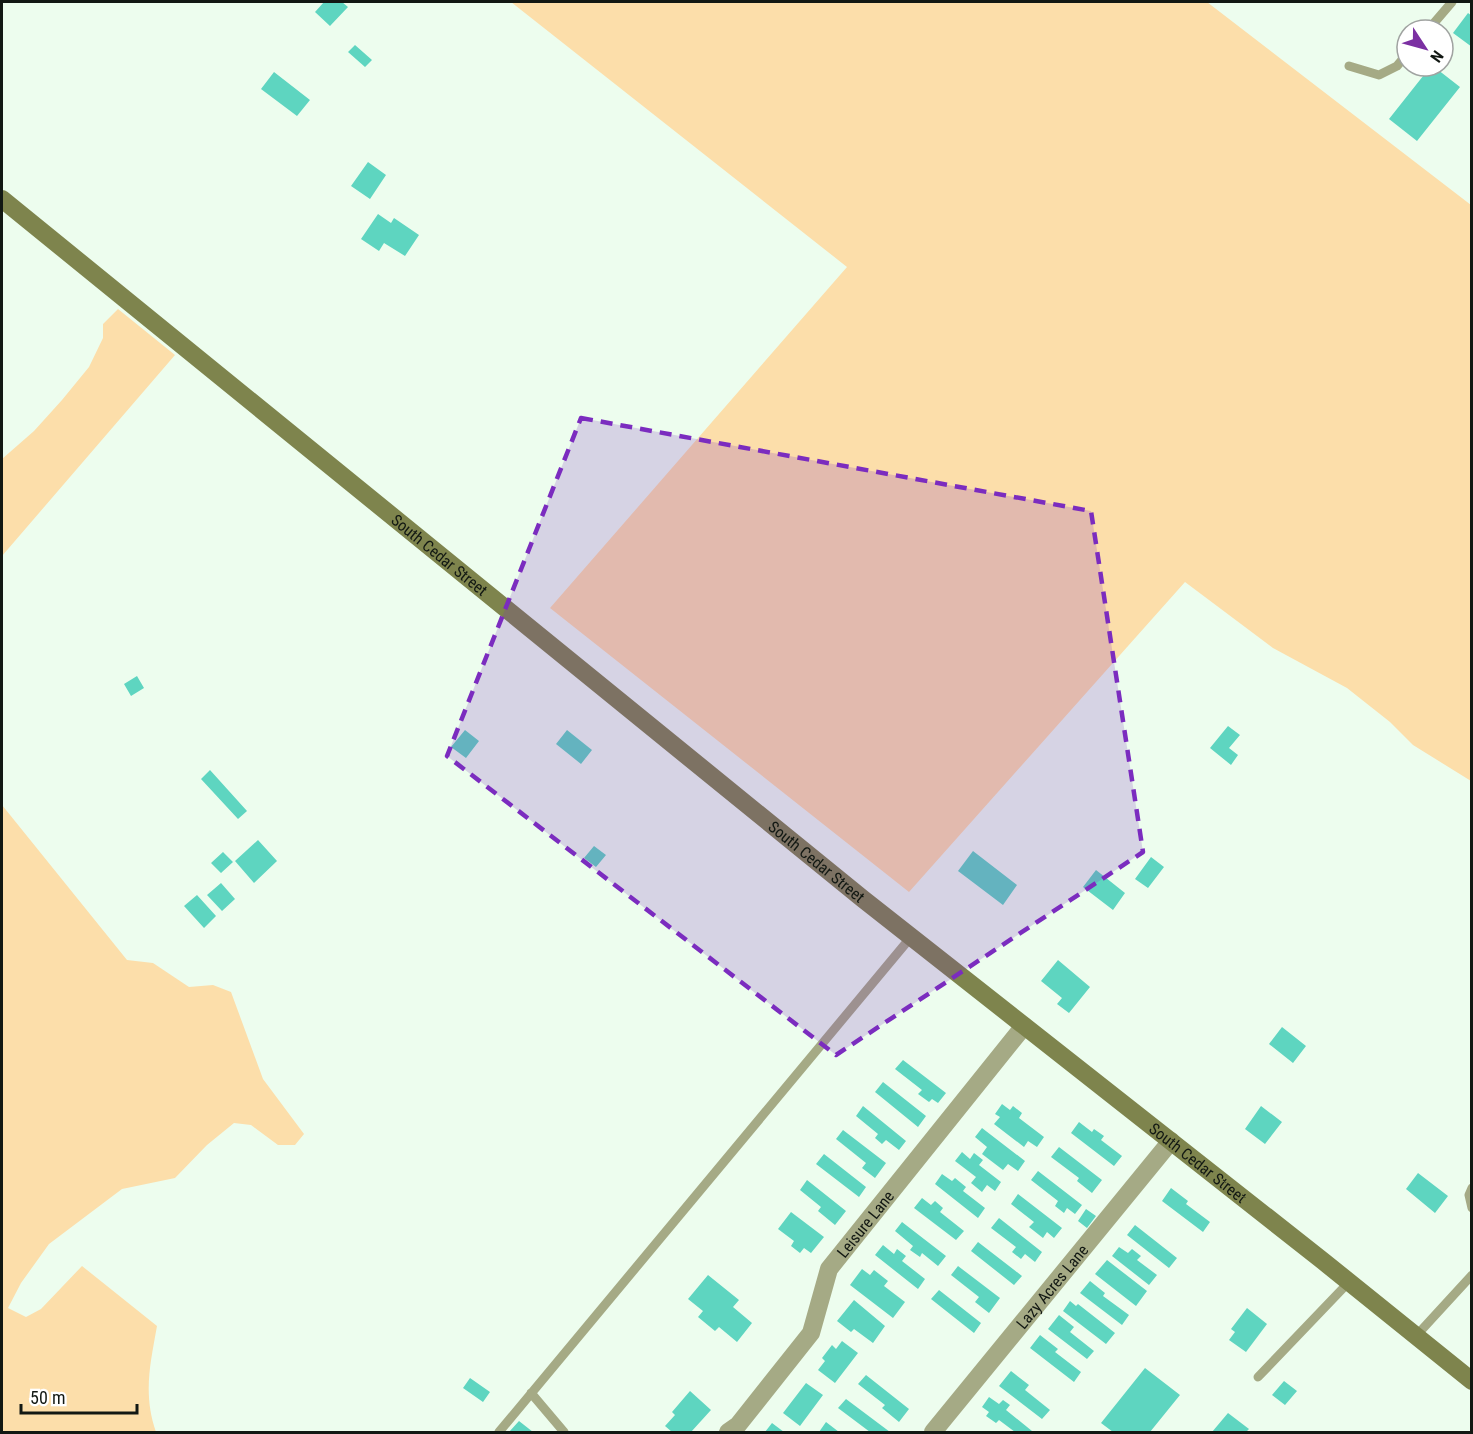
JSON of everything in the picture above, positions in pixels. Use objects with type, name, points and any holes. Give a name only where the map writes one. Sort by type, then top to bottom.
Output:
[{"type":"main road","name":"South Cedar Street","points":[[2,199],[911,937],[1472,1381]]},
{"type":"street","name":"Leisure Lane","points":[[728,1432],[738,1425],[811,1334],[829,1269],[1024,1026]]},
{"type":"street","name":"Lazy Acres Lane","points":[[933,1432],[1171,1141]]},
{"type":"lane","points":[[1437,2],[1445,10]]},
{"type":"lane","points":[[1438,18],[1452,2]]},
{"type":"lane","points":[[1349,66],[1379,75],[1395,67]]},
{"type":"lane","points":[[499,1432],[911,937]]},
{"type":"lane","points":[[1472,1188],[1469,1195],[1472,1208]]},
{"type":"lane","points":[[1416,1336],[1472,1275]]},
{"type":"lane","points":[[1258,1377],[1349,1282]]},
{"type":"lane","points":[[531,1393],[564,1432]]},
{"type":"highlighted area","points":[[581,418],[1091,511],[1143,852],[836,1055],[447,756]]},
{"type":"shaded area","points":[[511,2],[1207,2],[1471,205],[1471,781],[1413,745],[1390,722],[1347,688],[1273,648],[1185,582],[909,892],[550,608],[847,267]]},
{"type":"shaded area","points":[[118,309],[175,355],[2,556],[2,459],[34,431],[89,367],[103,338],[103,324]]},
{"type":"shaded area","points":[[2,805],[127,960],[153,963],[189,987],[213,985],[231,992],[263,1079],[304,1134],[295,1145],[278,1145],[251,1125],[234,1123],[207,1145],[175,1178],[122,1189],[49,1244],[21,1283],[8,1308],[26,1317],[41,1309],[82,1266],[157,1326],[149,1379],[150,1405],[156,1432],[2,1432]]},
{"type":"building","points":[[324,2],[342,2],[348,7],[330,26],[315,12]]},
{"type":"building","points":[[1468,13],[1472,16],[1472,47],[1455,34],[1455,30]]},
{"type":"building","points":[[355,45],[372,60],[365,67],[348,52]]},
{"type":"building","points":[[274,72],[310,100],[297,116],[261,89]]},
{"type":"building","points":[[1421,78],[1448,78],[1460,87],[1417,141],[1389,119]]},
{"type":"building","points":[[368,162],[386,175],[370,199],[351,186]]},
{"type":"building","points":[[378,214],[391,223],[394,218],[419,235],[405,256],[384,243],[379,251],[361,239]]},
{"type":"building","points":[[137,676],[144,688],[131,696],[124,684]]},
{"type":"building","points":[[1228,726],[1240,735],[1229,748],[1238,755],[1231,765],[1210,748]]},
{"type":"building","points":[[465,730],[479,741],[466,758],[451,747]]},
{"type":"building","points":[[567,730],[592,750],[581,764],[556,744]]},
{"type":"building","points":[[210,770],[247,811],[238,819],[201,779]]},
{"type":"building","points":[[258,840],[277,861],[254,883],[235,861]]},
{"type":"building","points":[[594,846],[606,855],[596,867],[584,858]]},
{"type":"building","points":[[973,851],[1017,885],[1003,905],[958,871]]},
{"type":"building","points":[[223,852],[233,862],[221,873],[211,863]]},
{"type":"building","points":[[1151,857],[1164,867],[1148,888],[1135,879]]},
{"type":"building","points":[[1096,870],[1125,893],[1113,910],[1083,887]]},
{"type":"building","points":[[221,883],[235,899],[222,911],[207,895]]},
{"type":"building","points":[[197,895],[216,916],[204,928],[184,906]]},
{"type":"building","points":[[1058,960],[1090,987],[1069,1013],[1057,1004],[1062,998],[1041,981]]},
{"type":"building","points":[[1282,1027],[1306,1046],[1293,1063],[1269,1044]]},
{"type":"building","points":[[903,1060],[946,1093],[938,1103],[932,1099],[929,1102],[918,1094],[922,1090],[895,1069]]},
{"type":"building","points":[[883,1082],[926,1116],[918,1127],[875,1092]]},
{"type":"building","points":[[1002,1104],[1010,1110],[1013,1106],[1022,1113],[1019,1118],[1044,1137],[1037,1147],[1028,1141],[1024,1147],[994,1124],[1000,1117],[995,1114]]},
{"type":"building","points":[[863,1106],[906,1141],[899,1150],[886,1140],[882,1144],[875,1138],[878,1134],[856,1116]]},
{"type":"building","points":[[1261,1106],[1282,1122],[1265,1144],[1245,1129]]},
{"type":"building","points":[[1079,1122],[1092,1132],[1094,1129],[1104,1136],[1101,1140],[1122,1156],[1114,1166],[1071,1133]]},
{"type":"building","points":[[982,1128],[1025,1161],[1018,1171],[1008,1164],[1003,1170],[982,1154],[987,1147],[975,1137]]},
{"type":"building","points":[[843,1130],[886,1163],[875,1178],[862,1168],[866,1163],[836,1139]]},
{"type":"building","points":[[1059,1147],[1102,1180],[1092,1193],[1077,1181],[1079,1178],[1051,1157]]},
{"type":"building","points":[[962,1152],[970,1159],[974,1153],[983,1160],[979,1165],[1001,1182],[995,1191],[987,1185],[982,1192],[971,1183],[976,1177],[955,1161]]},
{"type":"building","points":[[824,1154],[866,1187],[859,1197],[816,1164]]},
{"type":"building","points":[[1038,1171],[1082,1205],[1075,1214],[1067,1208],[1064,1213],[1055,1206],[1058,1201],[1031,1180]]},
{"type":"building","points":[[1418,1173],[1448,1196],[1435,1213],[1406,1189]]},
{"type":"building","points":[[942,1174],[952,1181],[955,1178],[966,1187],[963,1191],[985,1208],[978,1218],[935,1184]]},
{"type":"building","points":[[807,1180],[846,1211],[835,1225],[818,1211],[821,1207],[800,1190]]},
{"type":"building","points":[[1171,1188],[1188,1201],[1186,1204],[1210,1222],[1203,1232],[1162,1201]]},
{"type":"building","points":[[1018,1194],[1062,1228],[1054,1238],[1047,1232],[1043,1238],[1029,1227],[1034,1222],[1011,1204]]},
{"type":"building","points":[[922,1198],[931,1205],[935,1201],[943,1208],[940,1212],[964,1231],[956,1240],[914,1208]]},
{"type":"building","points":[[1086,1209],[1096,1216],[1087,1228],[1078,1221]]},
{"type":"building","points":[[791,1212],[824,1237],[811,1253],[804,1248],[800,1253],[791,1246],[794,1241],[778,1229]]},
{"type":"building","points":[[999,1218],[1042,1252],[1035,1262],[1025,1254],[1021,1259],[1012,1252],[1016,1247],[991,1228]]},
{"type":"building","points":[[902,1222],[946,1256],[938,1266],[922,1253],[920,1257],[910,1250],[913,1246],[895,1231]]},
{"type":"building","points":[[1135,1225],[1177,1258],[1169,1268],[1127,1235]]},
{"type":"building","points":[[978,1242],[1022,1276],[1014,1285],[971,1251]]},
{"type":"building","points":[[883,1245],[894,1254],[897,1249],[906,1256],[902,1261],[925,1279],[918,1289],[875,1255]]},
{"type":"building","points":[[1119,1247],[1128,1253],[1132,1249],[1141,1256],[1137,1260],[1157,1275],[1149,1285],[1112,1256]]},
{"type":"building","points":[[1107,1260],[1147,1291],[1136,1306],[1095,1274]]},
{"type":"building","points":[[958,1266],[1000,1298],[989,1313],[975,1302],[979,1297],[951,1275]]},
{"type":"building","points":[[862,1269],[870,1275],[874,1270],[888,1281],[884,1286],[905,1302],[893,1318],[850,1285]]},
{"type":"building","points":[[708,1275],[739,1300],[733,1307],[752,1323],[737,1342],[719,1327],[715,1331],[698,1317],[703,1311],[688,1299]]},
{"type":"building","points":[[1090,1281],[1105,1293],[1103,1296],[1129,1315],[1122,1325],[1080,1293]]},
{"type":"building","points":[[939,1290],[981,1323],[974,1333],[931,1299]]},
{"type":"building","points":[[854,1300],[885,1326],[873,1343],[854,1329],[851,1332],[837,1321]]},
{"type":"building","points":[[1070,1301],[1076,1306],[1078,1304],[1115,1333],[1106,1344],[1063,1311]]},
{"type":"building","points":[[1247,1308],[1267,1324],[1246,1352],[1229,1340],[1235,1332],[1231,1329]]},
{"type":"building","points":[[1059,1315],[1074,1327],[1070,1332],[1094,1351],[1087,1359],[1048,1329]]},
{"type":"building","points":[[1040,1335],[1058,1349],[1055,1352],[1081,1372],[1074,1382],[1030,1348]]},
{"type":"building","points":[[842,1341],[858,1353],[835,1383],[818,1370],[825,1361],[822,1358],[832,1345],[836,1349]]},
{"type":"building","points":[[1145,1368],[1180,1395],[1150,1432],[1113,1432],[1101,1423]]},
{"type":"building","points":[[1011,1371],[1029,1385],[1025,1390],[1050,1410],[1042,1419],[999,1386]]},
{"type":"building","points":[[866,1375],[909,1409],[899,1422],[882,1408],[885,1405],[858,1384]]},
{"type":"building","points":[[470,1378],[490,1392],[483,1402],[463,1388]]},
{"type":"building","points":[[1284,1381],[1297,1391],[1285,1405],[1272,1395]]},
{"type":"building","points":[[806,1383],[823,1395],[800,1426],[783,1413]]},
{"type":"building","points":[[690,1391],[711,1410],[691,1432],[672,1432],[665,1426],[675,1415],[672,1412]]},
{"type":"building","points":[[989,1397],[999,1404],[1003,1400],[1010,1405],[1006,1410],[1032,1431],[1015,1432],[999,1420],[996,1423],[986,1416],[989,1412],[982,1407]]},
{"type":"building","points":[[846,1399],[890,1432],[870,1432],[838,1408]]},
{"type":"building","points":[[1228,1413],[1249,1429],[1246,1432],[1212,1432]]},
{"type":"building","points":[[519,1421],[533,1432],[509,1432]]},
{"type":"building","points":[[826,1422],[839,1432],[819,1432]]},
{"type":"building","points":[[772,1423],[784,1432],[765,1432]]}]
